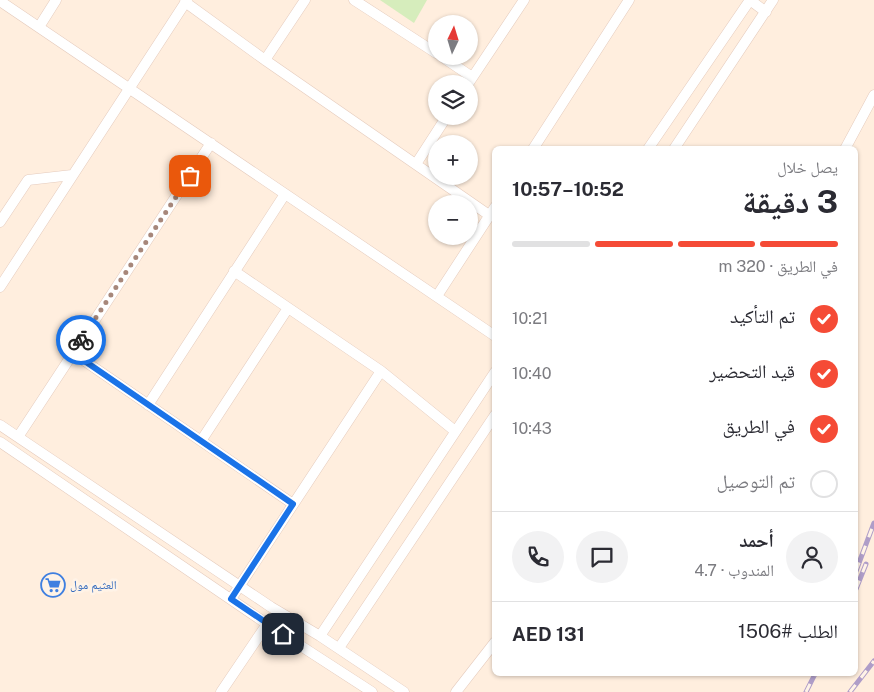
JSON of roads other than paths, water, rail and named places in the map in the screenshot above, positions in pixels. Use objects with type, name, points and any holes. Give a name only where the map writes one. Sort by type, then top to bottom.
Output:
[{"type":"street","points":[[39,27],[56,0]]},
{"type":"street","points":[[265,60],[305,0]]},
{"type":"street","points":[[354,0],[428,49]]},
{"type":"street","points":[[473,75],[524,0]]},
{"type":"street","points":[[535,146],[629,0]]},
{"type":"street","points":[[650,146],[750,0],[766,12]]},
{"type":"street","points":[[676,146],[774,0]]},
{"type":"street","points":[[0,1],[492,334]]},
{"type":"street","points":[[0,285],[186,1],[265,60],[416,164],[492,211],[437,296]]},
{"type":"street","points":[[451,65],[464,75]]},
{"type":"street","points":[[847,146],[874,95]]},
{"type":"street","points":[[416,164],[441,125]]},
{"type":"street","points":[[18,437],[211,143]]},
{"type":"street","points":[[0,222],[28,180],[72,175]]},
{"type":"street","points":[[148,404],[285,194]]},
{"type":"street","points":[[234,271],[381,372],[455,431]]},
{"type":"street","points":[[201,441],[288,308]]},
{"type":"street","points":[[73,353],[293,504]]},
{"type":"street","points":[[231,599],[381,372]]},
{"type":"street","points":[[320,636],[492,376]]},
{"type":"street","points":[[339,648],[492,419]]},
{"type":"street","points":[[0,425],[270,607],[339,648],[404,692]]},
{"type":"street","points":[[0,442],[267,624],[372,692]]},
{"type":"street","points":[[221,692],[267,624]]},
{"type":"street","points":[[456,692],[492,646]]},
{"type":"railway","points":[[858,566],[874,523]]},
{"type":"railway","points":[[858,584],[866,564]]},
{"type":"railway","points":[[850,692],[874,661]]},
{"type":"railway","points":[[806,692],[814,676]]},
{"type":"place","name":"العثيم مول","points":[[53,585]]}]
